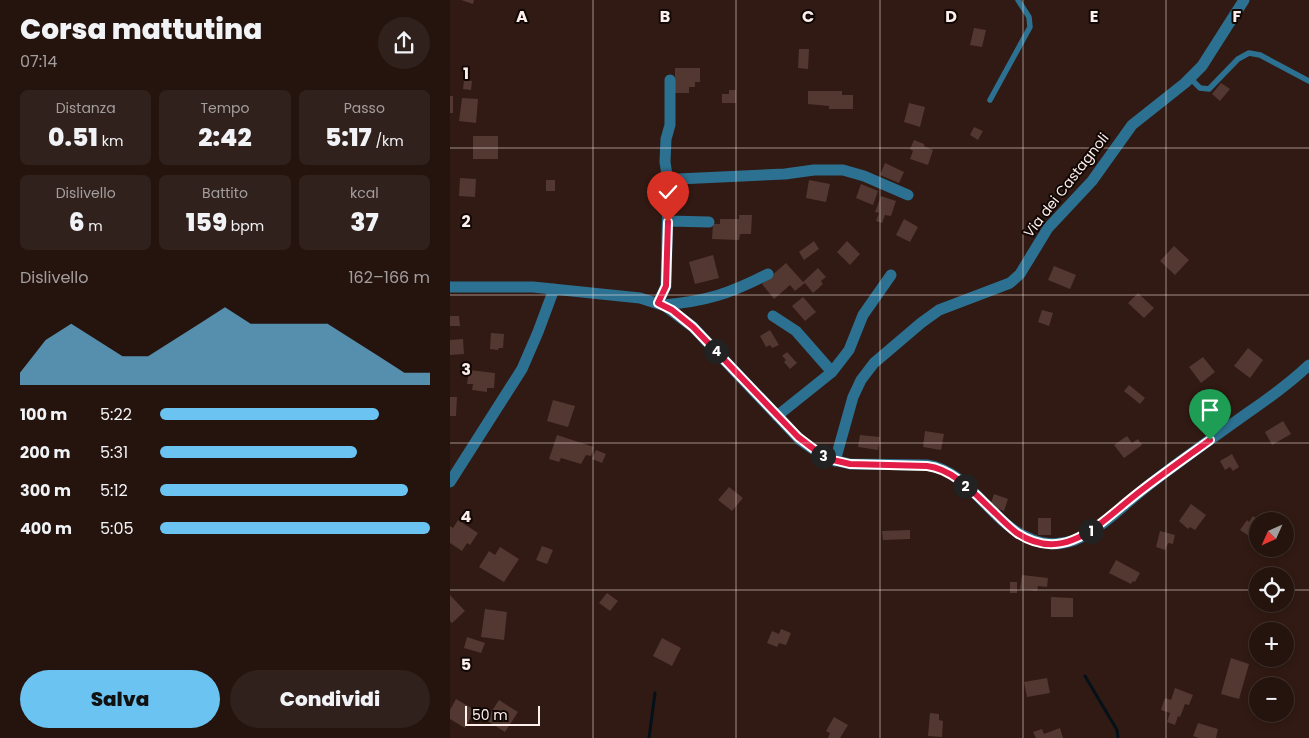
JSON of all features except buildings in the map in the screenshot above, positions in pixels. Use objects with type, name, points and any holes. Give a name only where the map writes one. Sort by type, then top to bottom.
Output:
[{"type":"street","name":"Via dei Castagnoli","points":[[836,461],[853,397],[861,380],[874,363],[939,310],[953,303],[1007,284],[1017,277],[1025,268],[1048,228],[1092,181],[1132,125],[1190,78],[1210,56],[1244,0]]},
{"type":"street","points":[[661,304],[666,286],[669,188],[665,162],[666,139],[670,125],[670,80]]},
{"type":"street","points":[[669,188],[674,181],[681,178],[843,170],[864,176],[908,195]]},
{"type":"street","points":[[668,222],[709,222]]},
{"type":"street","points":[[661,304],[697,301],[718,296],[768,274]]},
{"type":"street","points":[[777,416],[832,372],[849,350],[863,315],[891,274]]},
{"type":"street","points":[[450,287],[513,286],[554,289],[635,297],[661,304],[681,317],[700,334],[777,416],[806,444],[823,456],[836,461],[858,465],[938,467],[961,483],[1021,535],[1042,542],[1062,543],[1076,539],[1097,527],[1151,482],[1278,392],[1309,365]]},
{"type":"street","points":[[450,482],[522,369],[554,289]]},
{"type":"street","points":[[773,316],[796,330],[832,372]]},
{"type":"lane","points":[[990,100],[1030,27],[1029,17],[1018,0]]},
{"type":"lane","points":[[1190,78],[1200,88],[1209,90],[1238,59],[1246,54],[1253,53],[1265,57],[1309,81]]},
{"type":"waterway","points":[[1085,676],[1117,730],[1118,738]]},
{"type":"waterway","points":[[649,738],[655,693]]},
{"type":"route","points":[[668,222],[666,286],[664,294],[658,303],[686,321],[803,442],[829,459],[858,465],[938,467],[961,483],[1017,532],[1033,540],[1058,544],[1076,539],[1092,530],[1151,482],[1210,440]]}]
